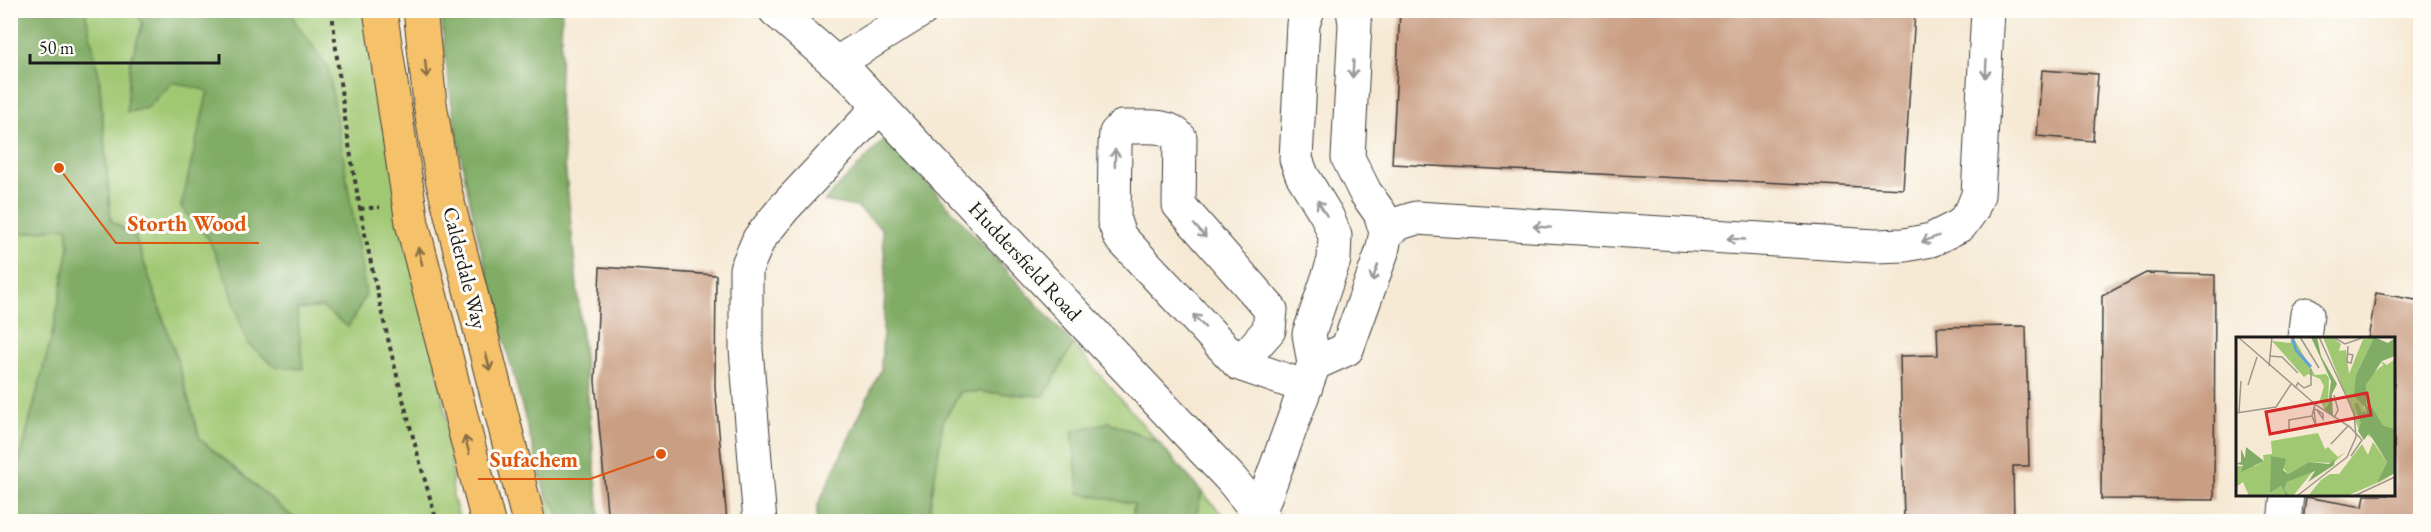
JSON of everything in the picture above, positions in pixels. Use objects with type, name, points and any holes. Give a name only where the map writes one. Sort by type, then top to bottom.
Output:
[{"type":"highway","name":"Calderdale Way","points":[[380,10],[412,223],[488,522]]},
{"type":"highway","name":"Calderdale Way","points":[[420,10],[430,103],[442,179],[529,522]]},
{"type":"street","name":"Huddersfield Road","points":[[775,10],[837,63],[880,106],[1222,470],[1262,518]]},
{"type":"street","points":[[837,63],[922,10]]},
{"type":"street","points":[[1262,518],[1310,376],[1309,334],[1334,260],[1335,236],[1327,216],[1302,175],[1296,159],[1303,24],[1308,10]]},
{"type":"street","points":[[1239,364],[1269,330],[1271,310],[1179,205],[1180,138],[1175,131],[1165,128],[1122,127],[1116,133],[1114,222],[1120,237],[1239,364],[1310,376],[1347,349],[1382,252],[1386,232],[1380,213],[1365,192],[1348,158],[1355,24],[1353,10]]},
{"type":"street","points":[[1386,232],[1400,223],[1416,218],[1875,246],[1905,245],[1931,240],[1960,225],[1978,195],[1988,10]]},
{"type":"street","points":[[760,522],[747,349],[746,268],[759,239],[784,208],[880,106]]},
{"type":"street","points":[[2284,522],[2287,496]]},
{"type":"path","points":[[332,10],[358,199],[375,285],[415,446],[437,522]]},
{"type":"green space","points":[[10,11],[85,11],[99,76],[111,221],[135,236],[177,359],[200,439],[297,521],[11,521],[11,494],[55,323],[69,247],[67,227],[11,235]]},
{"type":"green space","points":[[85,11],[135,11],[143,23],[130,64],[149,11],[369,11],[450,436],[453,497],[460,521],[421,521],[418,517],[378,516],[379,521],[297,521],[200,439],[177,359],[135,236],[111,221],[99,76]]},
{"type":"green space","points":[[135,11],[291,11],[295,22],[328,67],[366,295],[348,327],[322,307],[297,310],[303,369],[276,367],[247,343],[229,285],[208,238],[181,207],[208,91],[173,82],[147,108],[127,112],[130,64],[143,23]]},
{"type":"green space","points":[[441,11],[562,11],[559,102],[600,521],[564,521],[544,489],[468,192],[447,72]]},
{"type":"green space","points":[[886,138],[1073,344],[1044,396],[961,391],[943,421],[928,521],[817,521],[817,507],[881,369],[886,270],[882,229],[857,207],[824,201]]},
{"type":"green space","points":[[67,227],[69,247],[55,323],[11,494],[11,235]]},
{"type":"green space","points":[[1073,344],[1158,442],[1109,422],[1134,504],[1132,521],[928,522],[943,421],[961,391],[1044,396]]},
{"type":"green space","points":[[1109,422],[1158,442],[1202,492],[1195,521],[1132,521],[1134,504],[1079,493],[1072,431]]},
{"type":"green space","points":[[544,489],[564,521],[552,521]]},
{"type":"green space","points":[[1202,492],[1228,521],[1195,522]]},
{"type":"building","points":[[1400,10],[1889,10],[1915,14],[1903,189],[1392,164]]},
{"type":"building","points":[[2042,70],[2098,74],[2093,141],[2037,136]]},
{"type":"building","points":[[600,267],[716,275],[715,387],[727,522],[608,522],[595,381]]},
{"type":"building","points":[[2146,273],[2215,275],[2214,500],[2101,499],[2102,296]]},
{"type":"building","points":[[2376,293],[2421,301],[2421,522],[2303,522],[2306,497],[2363,507],[2365,496],[2395,496],[2395,337],[2368,337]]},
{"type":"building","points":[[2026,326],[2029,466],[2013,466],[2014,522],[1904,522],[1900,356],[1938,355],[1937,327]]},
{"type":"place","name":"Storth Wood","points":[[59,168]]},
{"type":"place","name":"Sufachem","points":[[661,454]]}]
